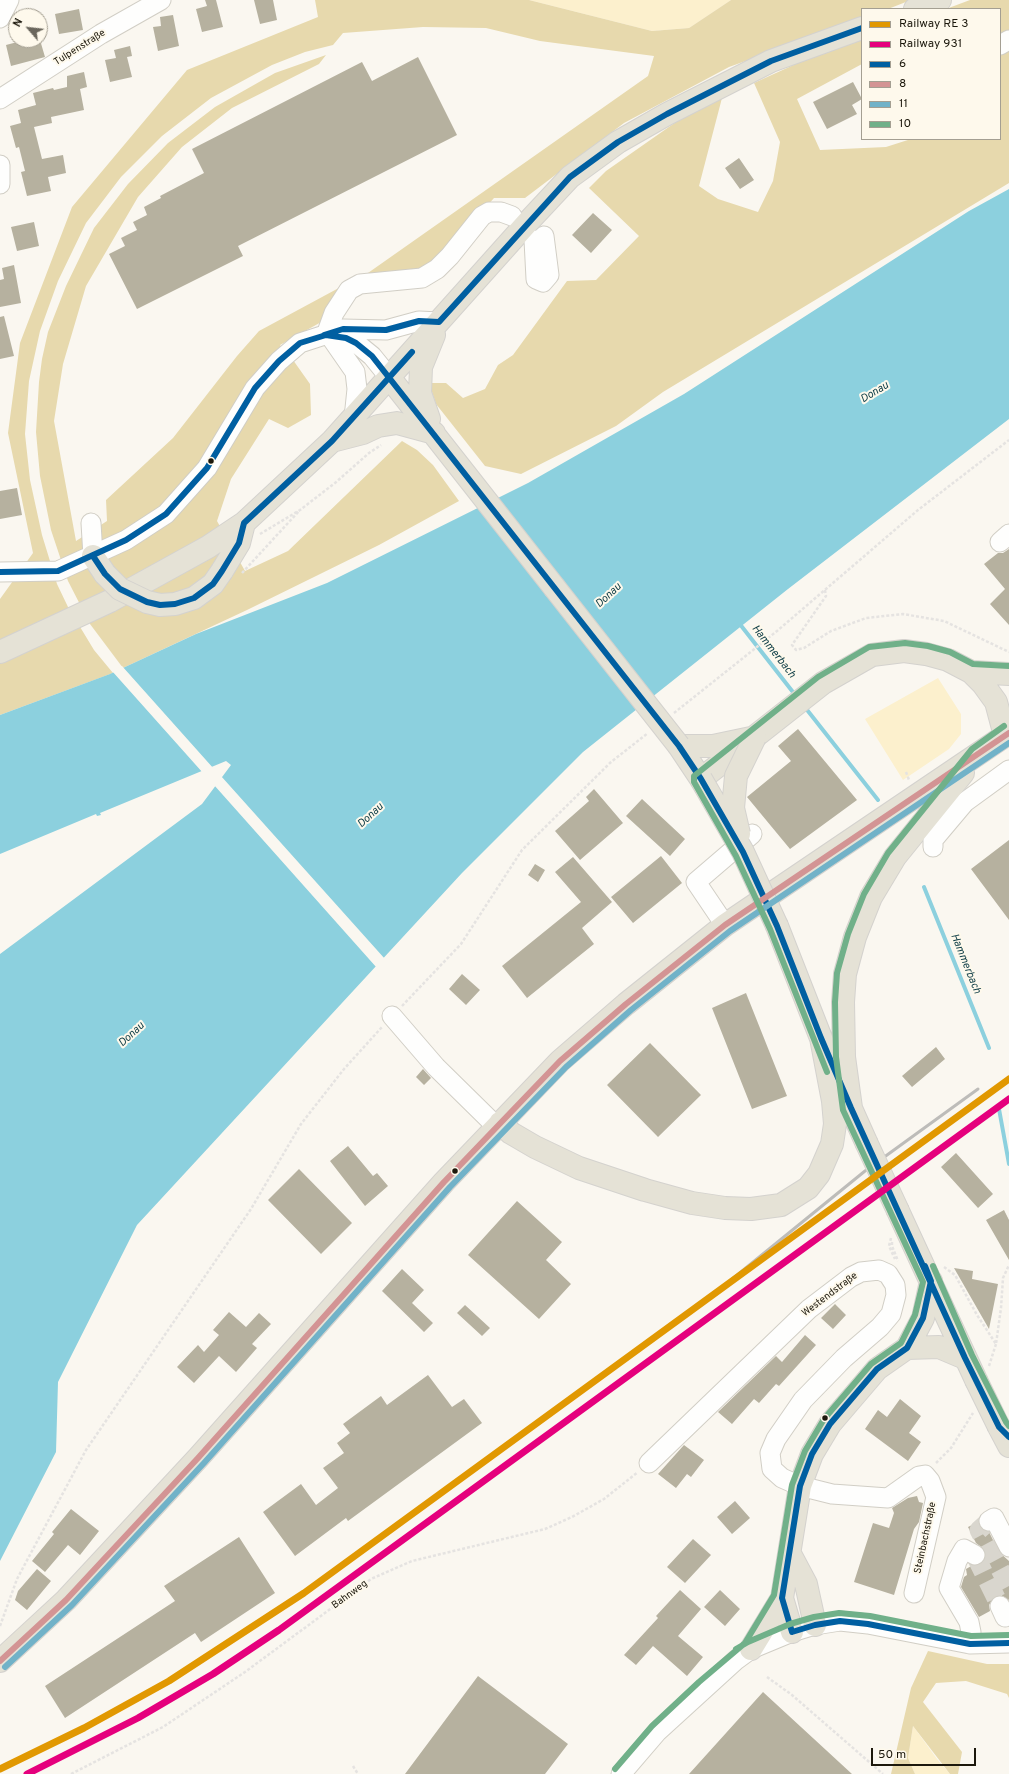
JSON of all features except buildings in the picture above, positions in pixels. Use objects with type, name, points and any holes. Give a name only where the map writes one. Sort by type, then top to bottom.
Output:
[{"type":"main road","points":[[918,8],[940,0]]},
{"type":"main road","points":[[93,556],[105,574],[120,589],[147,602],[160,606],[175,604],[194,598],[213,584],[222,571],[242,533],[354,418],[389,377],[570,177],[618,142],[667,114],[771,61],[861,28]]},
{"type":"main road","points":[[434,433],[420,393],[422,367],[439,322]]},
{"type":"main road","points":[[389,377],[679,746],[701,779],[748,843]]},
{"type":"main road","points":[[332,441],[363,433],[378,426],[398,423],[434,433]]},
{"type":"main road","points":[[0,652],[110,601],[208,547],[242,533]]},
{"type":"main road","points":[[0,1661],[66,1600],[198,1458],[444,1182],[560,1061],[614,1014],[725,926],[1007,735],[996,702],[971,672],[948,660],[926,654],[904,651],[872,655],[823,683],[701,779]]},
{"type":"main road","points":[[971,672],[1009,674]]},
{"type":"main road","points":[[679,746],[713,746],[754,737]]},
{"type":"main road","points":[[754,737],[736,776],[733,808],[748,843],[777,926],[821,1038],[898,1211],[936,1273],[965,1358]]},
{"type":"main road","points":[[851,1108],[844,1056],[843,1002],[845,974],[855,937],[871,897],[895,857],[978,755]]},
{"type":"main road","points":[[498,1125],[535,1147],[579,1168],[645,1190],[692,1203],[725,1208],[751,1209],[781,1205],[808,1188],[820,1174],[832,1144],[835,1124],[833,1101],[821,1038]]},
{"type":"main road","points":[[751,1649],[782,1598],[800,1486],[812,1454],[830,1424],[877,1369],[907,1348],[923,1318],[936,1273]]},
{"type":"main road","points":[[907,1348],[939,1347],[965,1358],[983,1374],[1009,1446]]},
{"type":"main road","points":[[790,1554],[806,1584],[815,1625]]},
{"type":"main road","points":[[782,1598],[792,1632]]},
{"type":"street","points":[[0,18],[9,0]]},
{"type":"street","name":"Tulpenstraße","points":[[0,99],[101,34],[161,0]]},
{"type":"street","points":[[0,165],[0,184]]},
{"type":"street","points":[[328,335],[334,313],[349,290],[360,284],[422,278],[437,269],[450,256],[482,216],[489,212],[501,212],[512,216]]},
{"type":"street","points":[[0,572],[58,571],[126,540],[166,514],[207,468],[255,388],[280,361],[300,343],[328,335],[344,328],[386,330],[419,321],[439,322]]},
{"type":"street","points":[[328,335],[346,338],[356,343],[372,356],[389,377]]},
{"type":"street","points":[[328,335],[355,372],[357,389],[354,418]]},
{"type":"street","points":[[91,523],[93,556]]},
{"type":"street","points":[[933,843],[965,802],[1009,770]]},
{"type":"street","points":[[725,926],[696,882],[748,843]]},
{"type":"street","points":[[392,1016],[436,1067],[498,1125]]},
{"type":"street","name":"Westendstraße","points":[[649,1463],[809,1309],[851,1277],[861,1272],[879,1270],[888,1274],[895,1285],[895,1304],[891,1314],[880,1327],[844,1358],[803,1400],[776,1439],[770,1453],[772,1469],[782,1478],[800,1486]]},
{"type":"street","points":[[800,1486],[832,1494],[888,1498],[919,1476],[925,1476]]},
{"type":"street","name":"Steinbachstraße","points":[[914,1593],[936,1497],[930,1481],[925,1476]]},
{"type":"street","points":[[989,1521],[994,1518],[1009,1547]]},
{"type":"street","points":[[970,1644],[971,1632],[969,1622],[949,1588],[957,1561],[964,1549],[975,1555]]},
{"type":"street","points":[[622,1774],[657,1732],[737,1658],[751,1649],[792,1632],[815,1625],[840,1621],[901,1630],[970,1644],[1009,1643]]},
{"type":"path","points":[[672,714],[777,631],[918,510],[1009,440]]},
{"type":"path","points":[[242,533],[262,533],[300,510],[335,483],[369,453],[388,442]]},
{"type":"path","points":[[825,590],[826,596],[792,645],[796,650],[804,648],[831,631],[866,618],[903,614],[944,621],[1009,652]]},
{"type":"path","points":[[0,1626],[17,1579],[86,1450],[251,1209],[301,1124],[344,1069],[461,944],[522,850],[611,762],[654,728]]},
{"type":"path","points":[[983,1374],[996,1344],[1001,1308],[1002,1278],[1009,1265]]},
{"type":"path","points":[[936,1273],[955,1274],[996,1344]]},
{"type":"path","points":[[925,1476],[951,1448],[974,1412]]},
{"type":"path","name":"Bahnweg","points":[[71,1774],[163,1727],[245,1672],[371,1579],[412,1561],[545,1529],[572,1518],[604,1499],[649,1463]]},
{"type":"path","points":[[767,1677],[798,1700],[883,1774]]},
{"type":"path","points":[[353,1766],[358,1774]]},
{"type":"shaded area","points":[[315,0],[529,0],[652,31],[689,28],[731,0],[911,0],[891,8],[861,8],[861,19],[729,67],[624,123],[525,198],[494,198],[426,274],[358,280],[648,76],[654,56],[540,41],[486,28],[423,27],[343,33],[333,45],[305,52],[272,65],[211,98],[162,136],[121,177],[86,223],[58,281],[40,331],[29,381],[25,434],[30,480],[42,535],[57,584],[68,607],[94,650],[113,673],[0,715],[0,599],[33,553],[8,433],[20,343],[72,207],[187,70],[318,17]]},
{"type":"shaded area","points":[[529,0],[731,0],[689,28],[652,31]]},
{"type":"shaded area","points":[[970,0],[1009,0],[1009,33],[1001,35],[1001,8],[949,8]]},
{"type":"shaded area","points":[[861,40],[861,65],[797,99],[820,150],[886,147],[908,140],[1001,140],[1001,53],[1009,49],[1009,183],[663,392],[616,426],[521,474],[485,466],[436,404],[429,383],[446,383],[463,398],[485,389],[498,365],[513,355],[567,281],[596,280],[639,236],[589,188],[606,171],[686,115],[722,98],[699,186],[718,199],[758,212],[773,181],[780,142],[754,83],[798,63]]},
{"type":"shaded area","points":[[326,55],[319,64],[232,108],[182,147],[138,197],[86,286],[63,364],[54,421],[76,541],[107,521],[106,500],[173,438],[237,356],[259,331],[348,283],[323,321],[280,345],[310,384],[311,415],[288,428],[269,419],[231,479],[217,521],[245,571],[288,551],[402,441],[417,450],[433,465],[459,501],[379,545],[247,610],[123,668],[90,624],[68,581],[51,530],[40,476],[36,432],[39,382],[48,332],[66,286],[94,228],[128,184],[168,143],[215,107],[275,73]]},
{"type":"shaded area","points":[[938,678],[961,714],[961,734],[949,749],[903,780],[865,719]]},
{"type":"shaded area","points":[[928,1651],[987,1664],[1009,1664],[1009,1698],[1007,1694],[966,1681],[936,1683],[923,1702],[962,1752],[958,1774],[950,1774],[913,1726],[908,1758],[915,1774],[891,1774],[911,1688]]},
{"type":"shaded area","points":[[913,1726],[950,1774],[915,1774],[908,1758]]},
{"type":"water","name":"Donau","points":[[1009,189],[1009,419],[788,589],[583,752],[462,873],[137,1225],[58,1382],[56,1452],[0,1561],[0,954],[202,804],[231,765],[226,761],[100,813],[101,815],[97,816],[96,814],[0,854],[0,715],[110,674],[196,634],[327,583],[528,483],[684,394],[969,211]]},
{"type":"pier","points":[[122,666],[214,769],[203,773],[112,671]]},
{"type":"pier","points":[[221,776],[385,959],[377,968],[214,785]]},
{"type":"waterway","name":"Hammerbach","points":[[739,623],[796,696]]},
{"type":"waterway","name":"Hammerbach","points":[[804,706],[878,800]]},
{"type":"waterway","name":"Hammerbach","points":[[924,887],[989,1048]]},
{"type":"waterway","name":"Hammerbach","points":[[999,1109],[1009,1164]]},
{"type":"tunnel","points":[[989,1521],[979,1530],[1009,1586]]},
{"type":"tunnel","points":[[975,1555],[1000,1606]]},
{"type":"railway","points":[[731,1280],[865,1171],[978,1089]]},
{"type":"transit line","name":"6","points":[[324,335],[343,329],[386,330],[419,321],[439,322],[570,177],[618,142],[667,114],[771,61],[861,28]]},
{"type":"transit line","name":"6","points":[[0,572],[58,571],[126,540],[166,514],[207,468],[255,388],[279,361],[300,343],[326,335],[346,338],[356,343],[372,356],[679,746],[701,779],[743,852],[777,926],[821,1038],[851,1108],[965,1358],[999,1427],[1009,1437]]},
{"type":"transit line","name":"6","points":[[93,556],[105,574],[120,589],[147,602],[160,605],[175,604],[194,598],[213,584],[222,571],[239,543],[244,523],[332,441],[412,352]]},
{"type":"transit line","name":"10","points":[[827,1072],[770,929],[736,856],[694,782],[694,776],[818,677],[869,647],[905,643],[928,646],[950,652],[973,664],[1009,666]]},
{"type":"transit line","name":"10","points":[[615,1769],[652,1726],[699,1682],[745,1643],[774,1595],[792,1485],[805,1451],[824,1419],[871,1364],[901,1343],[915,1315],[923,1282],[843,1110],[836,1057],[835,1002],[837,973],[848,934],[864,894],[888,853],[972,749],[1004,726]]},
{"type":"transit line","name":"8","points":[[0,1661],[66,1600],[198,1458],[444,1182],[560,1061],[626,1004],[725,925],[1009,733]]},
{"type":"transit line","name":"11","points":[[5,1667],[72,1605],[204,1463],[450,1187],[566,1067],[631,1010],[730,931],[1009,743]]},
{"type":"transit line","points":[[0,1769],[84,1728],[169,1681],[304,1593],[1009,1079]]},
{"type":"transit line","name":"6","points":[[925,1266],[931,1281],[923,1318],[907,1348],[877,1369],[830,1424],[812,1454],[800,1486],[782,1598],[792,1632],[815,1625],[840,1621],[868,1624],[970,1644],[1009,1643]]},
{"type":"transit line","name":"10","points":[[933,1266],[972,1355],[1009,1426]]},
{"type":"transit line","name":"10","points":[[736,1649],[748,1642],[790,1624],[814,1617],[839,1613],[870,1616],[971,1636],[1009,1635]]},
{"type":"rail line","name":"931","points":[[27,1774],[138,1718],[213,1674],[279,1630],[1009,1099]]}]
